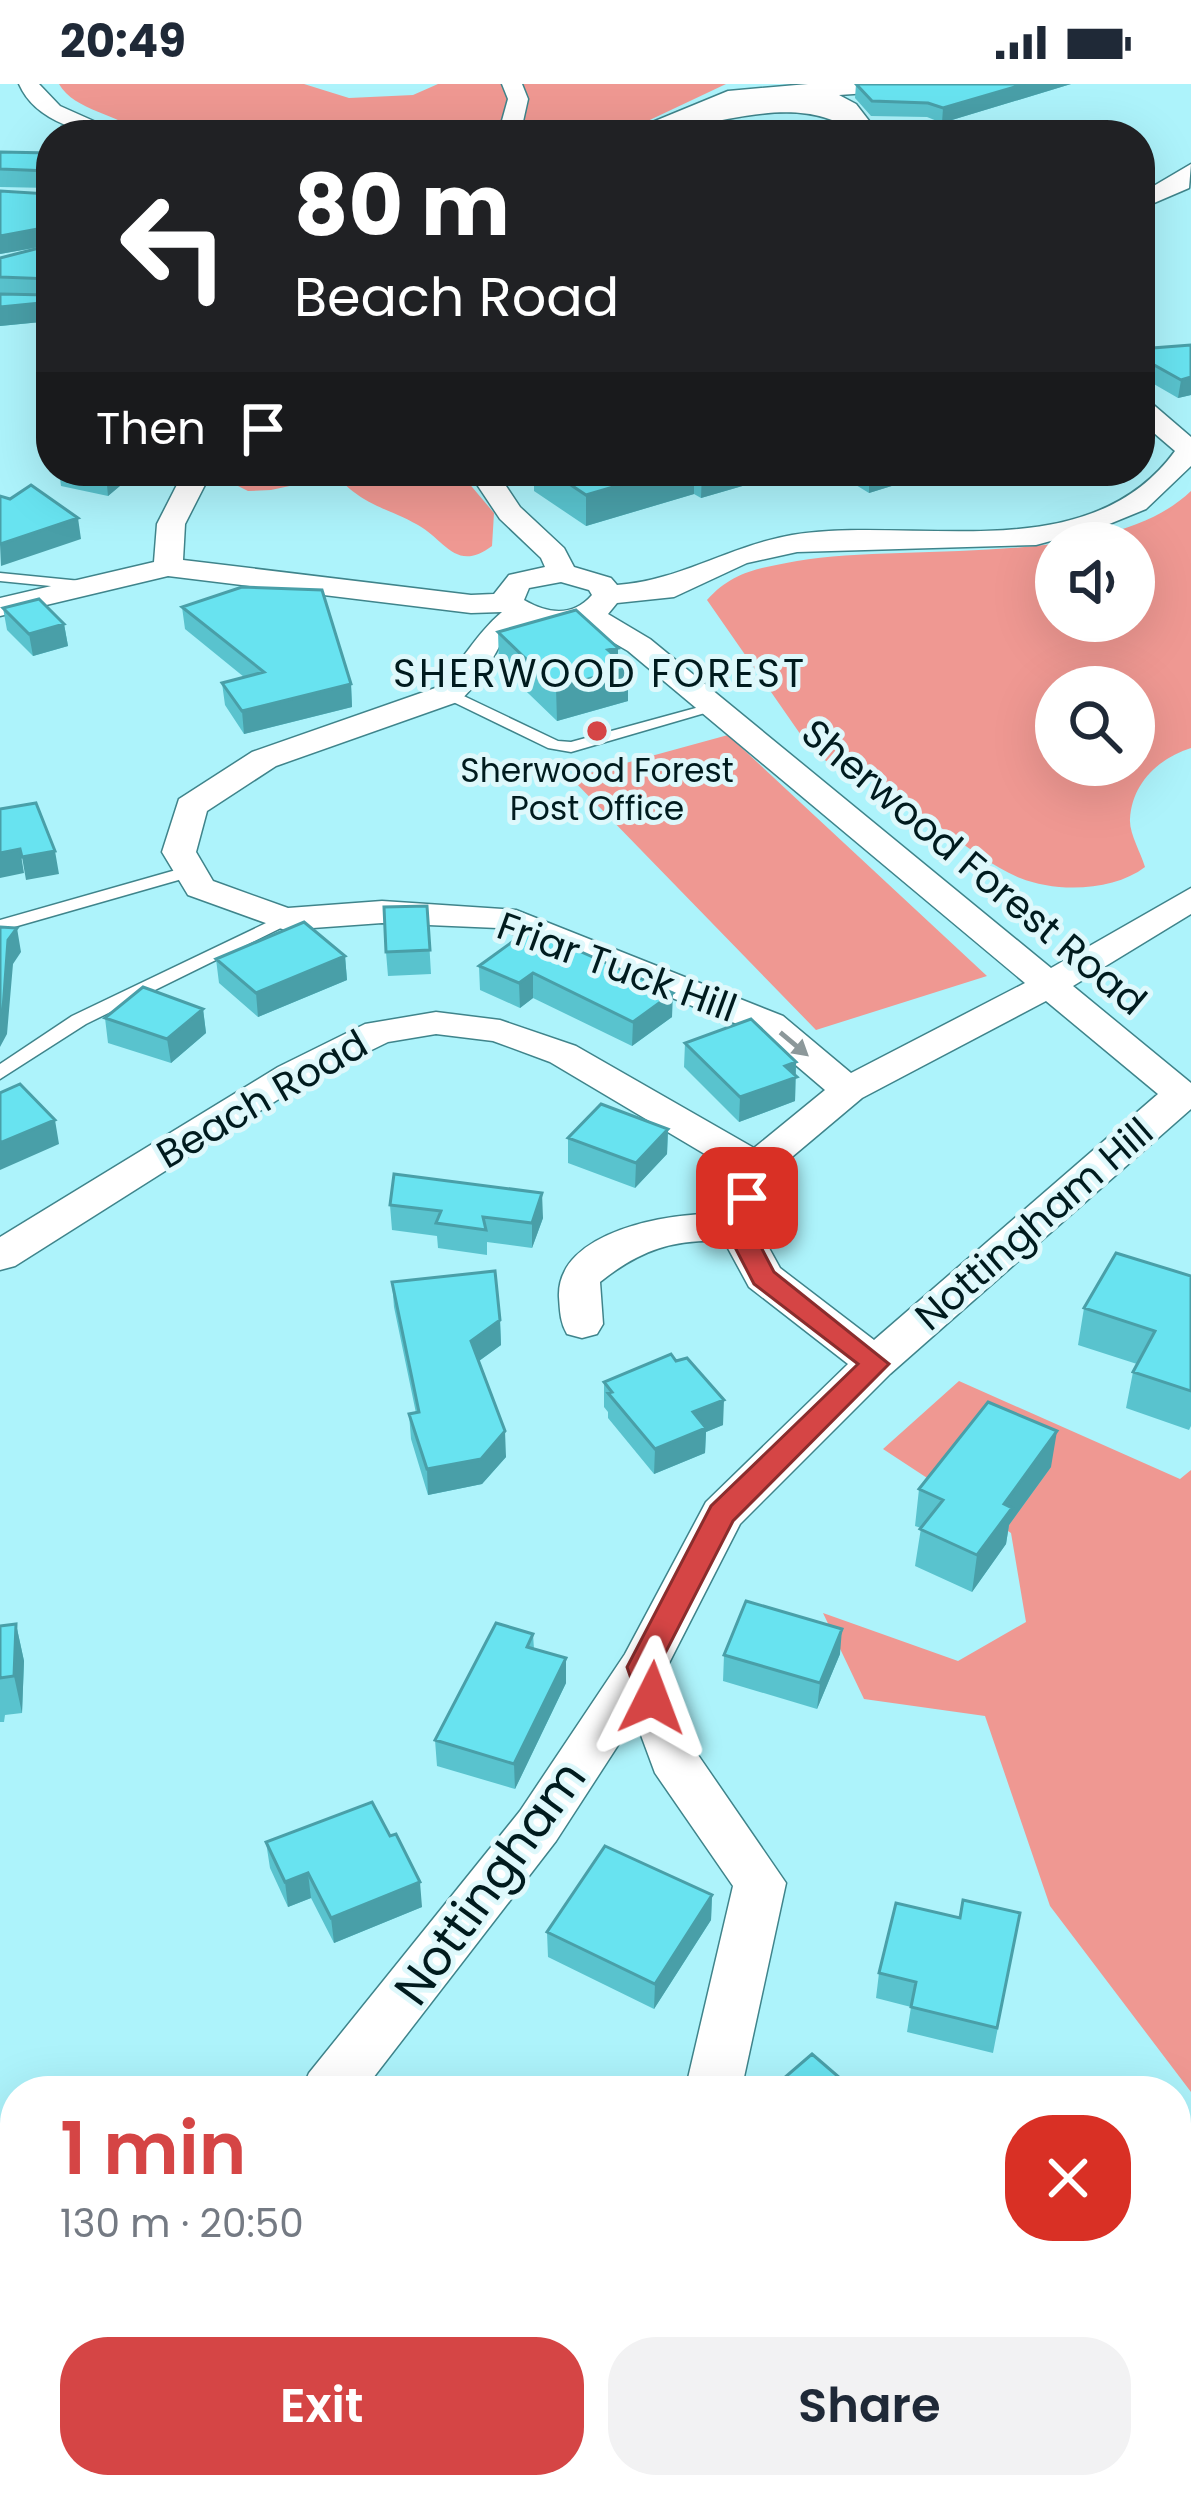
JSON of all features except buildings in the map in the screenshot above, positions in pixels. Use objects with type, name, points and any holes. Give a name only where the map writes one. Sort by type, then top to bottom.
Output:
[{"type":"street","points":[[29,84],[36,99],[79,120]]},
{"type":"street","points":[[512,84],[518,99],[513,120]]},
{"type":"street","points":[[697,84],[697,120]]},
{"type":"street","points":[[703,120],[735,95],[910,84]]},
{"type":"street","points":[[814,87],[849,108],[857,120]]},
{"type":"street","points":[[1155,195],[1181,183],[1191,171]]},
{"type":"street","points":[[0,608],[168,567],[515,608],[541,619],[664,591],[738,556],[796,543],[1036,536],[1092,521],[1136,503],[1174,471],[1190,448],[1155,419]]},
{"type":"street","points":[[168,567],[172,524],[191,486]]},
{"type":"street","points":[[492,486],[510,513],[554,554],[562,573],[519,581],[508,591],[515,608]]},
{"type":"street","name":"Sherwood Forest Road","points":[[562,573],[601,584],[597,605],[639,645],[1186,1096]]},
{"type":"street","points":[[190,871],[179,852],[190,806],[264,759],[449,694],[515,608]]},
{"type":"street","name":"Friar Tuck Hill","points":[[190,871],[200,888],[285,919],[382,912],[503,918],[770,1024],[848,1090]]},
{"type":"street","points":[[875,1364],[764,1277],[738,1228],[756,1167],[848,1090],[1051,984],[1191,898]]},
{"type":"street","name":"Beach Road","points":[[0,1256],[291,1075],[378,1033],[436,1023],[500,1031],[563,1054],[756,1167]]},
{"type":"street","name":"Nottingham Hill","points":[[643,1667],[722,1514],[875,1364],[1186,1096]]},
{"type":"street","points":[[582,1324],[580,1277],[620,1242],[680,1225],[738,1228]]},
{"type":"street","points":[[643,1667],[673,1759],[760,1883],[716,2076]]},
{"type":"street","name":"Nottingham","points":[[342,2076],[538,1826],[643,1667]]},
{"type":"lane","points":[[0,577],[92,586]]},
{"type":"lane","points":[[449,694],[554,745],[590,744],[715,708]]},
{"type":"lane","points":[[0,926],[190,871]]},
{"type":"lane","points":[[0,1073],[79,1020],[285,919]]},
{"type":"shaded area","points":[[59,84],[304,84],[349,98],[413,95],[438,84],[726,84],[650,120],[118,120],[66,93]]},
{"type":"shaded area","name":"SHERWOOD FOREST","points":[[238,486],[290,486],[271,490],[248,491]]},
{"type":"shaded area","name":"SHERWOOD FOREST","points":[[471,486],[494,513],[492,546],[460,555],[418,525],[347,487]]},
{"type":"shaded area","name":"SHERWOOD FOREST","points":[[1191,491],[1191,748],[1155,768],[1155,666],[1035,666],[1035,786],[1140,786],[1130,825],[1145,867],[1102,885],[1051,886],[1020,878],[888,791],[812,751],[707,600],[737,577],[797,561],[1035,545],[1035,642],[1155,642],[1155,522],[1139,522]]},
{"type":"shaded area","points":[[728,735],[987,976],[816,1030],[571,778]]},
{"type":"shaded area","points":[[959,1381],[1180,1479],[1191,1470],[1191,2076],[1179,2076],[1050,1906],[985,1716],[864,1699],[823,1613],[958,1661],[1026,1622],[1011,1533],[883,1449]]},
{"type":"place","name":"Sherwood Forest Post Office","points":[[597,731]]},
{"type":"district","name":"SHERWOOD FOREST","points":[[600,673]]},
{"type":"route","points":[[652,1698],[643,1667],[722,1514],[875,1364],[764,1277],[738,1228],[747,1198]]}]
